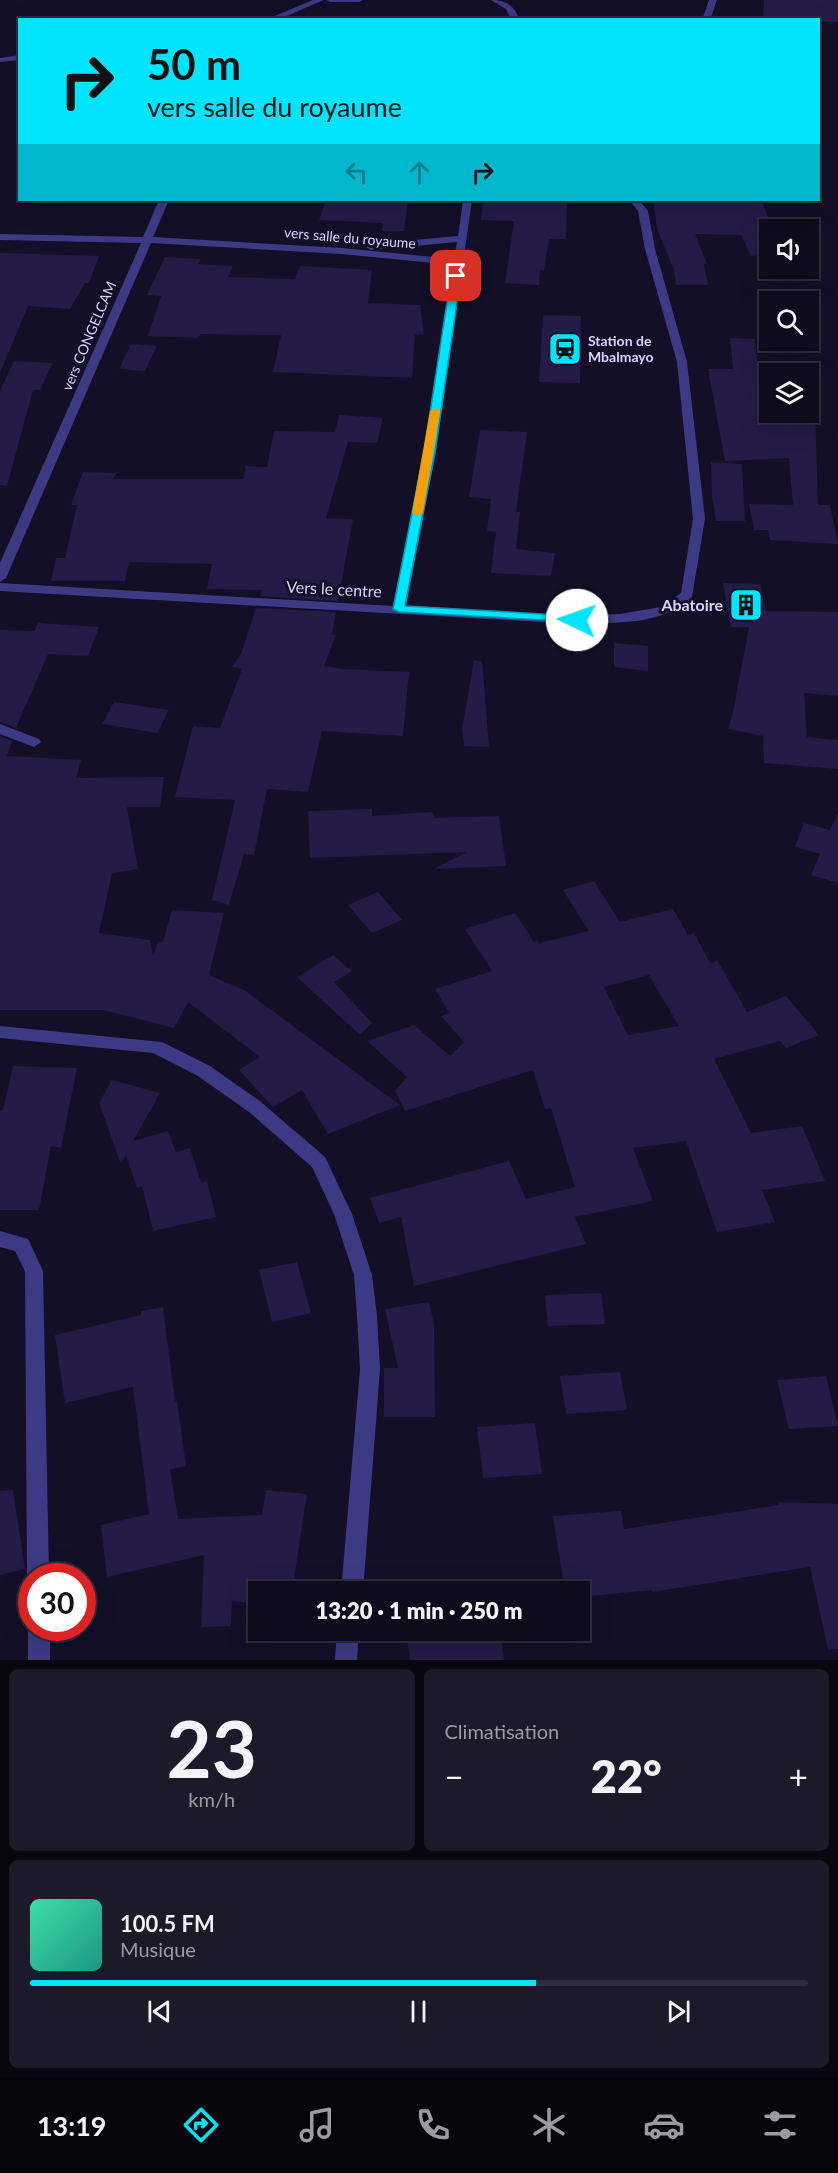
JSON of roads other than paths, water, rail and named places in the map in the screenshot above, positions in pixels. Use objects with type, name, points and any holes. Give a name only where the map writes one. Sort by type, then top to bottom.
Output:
[{"type":"street","points":[[274,18],[320,0]]},
{"type":"street","points":[[330,0],[359,0]]},
{"type":"street","points":[[495,0],[508,6],[514,13],[515,18]]},
{"type":"street","points":[[706,18],[712,0]]},
{"type":"street","points":[[0,60],[18,57]]},
{"type":"street","points":[[0,237],[147,240],[164,201]]},
{"type":"street","points":[[399,609],[430,452],[468,201]]},
{"type":"street","name":"Vers le centre","points":[[0,587],[577,620],[618,618],[665,610],[681,602],[687,594],[699,519],[682,362],[650,249],[643,211],[635,201]]},
{"type":"street","points":[[342,250],[461,239]]},
{"type":"street","name":"vers salle du royaume","points":[[147,240],[342,250],[459,262]]},
{"type":"street","name":"vers CONGELCAM","points":[[0,578],[147,240]]},
{"type":"street","points":[[0,729],[34,742]]},
{"type":"street","points":[[0,1032],[156,1047],[204,1071],[255,1107],[319,1162],[343,1214],[363,1275],[367,1316],[370,1370],[353,1581]]},
{"type":"street","points":[[0,1239],[21,1245],[34,1271],[38,1563]]},
{"type":"street","points":[[39,1641],[39,1660]]},
{"type":"street","points":[[346,1660],[347,1641]]},
{"type":"place","name":"Station de Mbalmayo","points":[[565,349]]},
{"type":"place","name":"Abatoire","points":[[746,605]]}]
